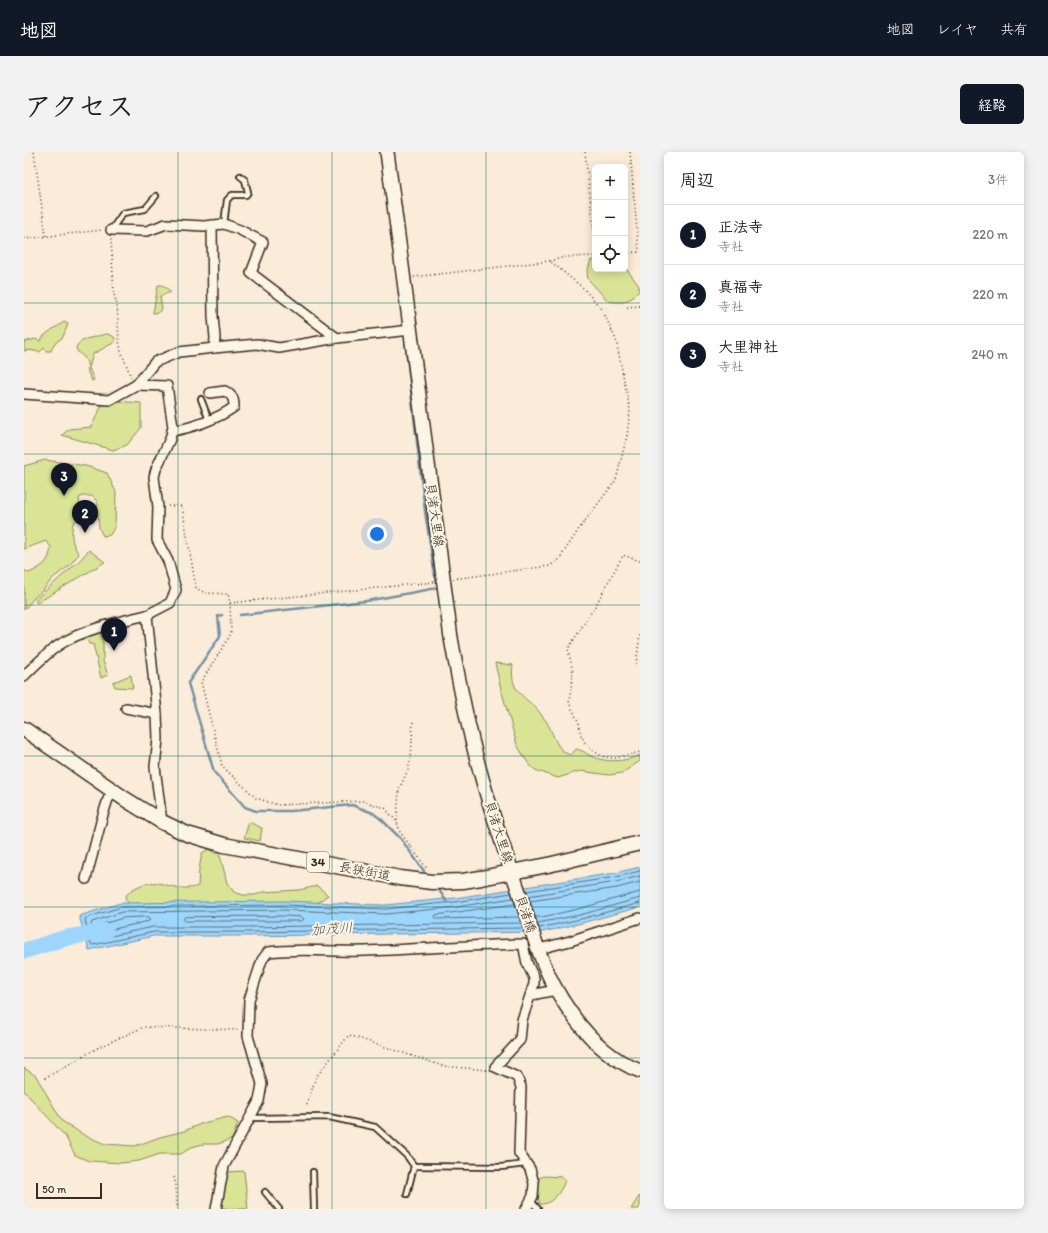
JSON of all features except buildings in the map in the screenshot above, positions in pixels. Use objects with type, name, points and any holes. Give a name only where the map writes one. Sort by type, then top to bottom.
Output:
[{"type":"main road","name":"長狭街道","points":[[24,729],[114,792],[162,822],[187,834],[224,844],[400,878],[432,882],[514,878],[640,843]]},
{"type":"street","name":"貝渚大里線","points":[[387,152],[451,638],[471,732],[490,805],[514,878]]},
{"type":"street","points":[[111,230],[147,231],[166,224],[224,224],[240,230],[262,242],[251,273],[337,338]]},
{"type":"street","points":[[212,225],[212,316],[215,338],[214,348]]},
{"type":"street","points":[[24,394],[109,400],[136,385],[155,362],[178,352],[256,344],[279,348],[337,338],[410,330]]},
{"type":"street","points":[[24,676],[59,645],[80,635],[114,623],[147,615],[170,603],[176,590],[168,561],[157,540],[158,507],[154,477],[156,469],[170,439],[173,427],[167,386],[136,385]]},
{"type":"street","points":[[172,431],[192,427],[226,413],[234,407],[234,399],[225,391],[210,394]]},
{"type":"street","points":[[147,615],[157,714],[158,739],[155,767],[162,822]]},
{"type":"street","points":[[126,708],[157,714]]},
{"type":"street","points":[[86,879],[108,799],[114,792]]},
{"type":"street","name":"貝渚橋","points":[[514,878],[538,946],[556,990],[588,1036],[620,1062],[640,1071]]},
{"type":"street","points":[[538,946],[570,941],[640,918]]},
{"type":"street","points":[[216,1209],[224,1166],[259,1101],[262,1084],[248,1036],[249,1000],[262,960],[268,952],[294,950],[364,951],[523,944],[527,962],[534,978],[534,984],[522,1020],[520,1040],[495,1067],[517,1077],[520,1081],[519,1153],[530,1169],[534,1183],[533,1196],[528,1205]]},
{"type":"street","points":[[530,997],[536,994],[556,990]]},
{"type":"lane","points":[[224,224],[228,200],[232,195],[246,195],[248,192],[245,180],[240,176]]},
{"type":"lane","points":[[111,230],[122,213],[145,208],[156,196]]},
{"type":"lane","points":[[201,399],[209,420]]},
{"type":"lane","points":[[250,1118],[329,1117],[375,1127],[407,1156],[414,1166]]},
{"type":"lane","points":[[414,1166],[501,1167],[526,1163]]},
{"type":"lane","points":[[406,1194],[414,1166]]},
{"type":"lane","points":[[313,1172],[314,1209]]},
{"type":"lane","points":[[265,1192],[279,1209]]},
{"type":"lane","points":[[528,1205],[538,1209]]},
{"type":"path","points":[[34,152],[46,236]]},
{"type":"path","points":[[585,152],[594,236]]},
{"type":"path","points":[[628,253],[640,252],[630,152]]},
{"type":"path","points":[[24,239],[111,230],[114,294],[117,306],[119,341],[125,364],[132,380],[136,385]]},
{"type":"path","points":[[404,278],[550,261],[566,257],[592,256]]},
{"type":"path","points":[[230,603],[444,581],[549,566],[558,561],[579,528],[616,480],[627,436],[630,410],[616,340],[602,309],[582,287],[550,261]]},
{"type":"path","points":[[627,307],[640,306]]},
{"type":"path","points":[[158,507],[182,506],[196,588],[205,593],[228,594],[230,603],[231,634],[200,682],[222,766],[256,798],[278,805],[363,801],[385,808],[397,822]]},
{"type":"path","points":[[640,561],[623,555],[597,603],[568,649],[573,673],[569,703],[585,743],[593,751],[604,757],[616,758],[640,752]]},
{"type":"path","points":[[636,664],[640,634]]},
{"type":"path","points":[[413,722],[411,758],[408,770],[399,789],[397,822],[400,832],[428,870],[432,882]]},
{"type":"path","points":[[44,1078],[101,1046],[144,1027],[248,1030]]},
{"type":"path","points":[[307,1105],[316,1077],[349,1035],[443,1066],[487,1070],[495,1067]]},
{"type":"path","points":[[174,1178],[176,1185],[177,1209]]},
{"type":"green space","points":[[591,260],[592,272],[628,271],[639,286],[639,291],[632,298],[623,302],[608,301],[588,279],[587,273]]},
{"type":"green space","points":[[158,285],[163,285],[171,292],[160,296],[162,309],[157,313],[153,313]]},
{"type":"green space","points":[[64,322],[68,324],[63,337],[54,344],[51,351],[46,351],[44,348],[40,352],[28,350],[24,351],[24,342],[35,339],[40,341],[47,333]]},
{"type":"green space","points":[[106,334],[115,338],[115,342],[93,354],[89,368],[94,380],[92,381],[88,373],[87,363],[84,357],[77,351],[76,347],[82,340]]},
{"type":"green space","points":[[115,401],[141,403],[141,428],[127,445],[113,450],[62,435],[69,429],[91,427],[102,405]]},
{"type":"green space","points":[[45,460],[86,466],[107,473],[116,492],[115,526],[110,535],[103,536],[99,528],[97,501],[92,496],[83,496],[79,498],[81,516],[73,523],[72,536],[74,546],[79,554],[69,566],[53,578],[24,610],[24,570],[29,573],[42,566],[49,557],[51,547],[46,541],[24,549],[24,466]]},
{"type":"green space","points":[[89,550],[105,562],[37,603],[35,600],[80,560]]},
{"type":"green space","points":[[99,631],[103,640],[103,661],[108,675],[101,678],[93,644],[89,644],[85,635]]},
{"type":"green space","points":[[495,663],[513,665],[512,673],[517,690],[537,709],[549,726],[559,746],[566,753],[571,755],[576,749],[602,760],[609,761],[628,759],[640,755],[640,761],[622,773],[609,775],[580,771],[558,778],[535,770],[528,763],[517,745]]},
{"type":"green space","points":[[131,675],[133,688],[115,687],[113,682]]},
{"type":"green space","points":[[249,822],[262,828],[260,841],[244,838]]},
{"type":"green space","points":[[209,849],[220,855],[227,883],[234,892],[243,895],[255,895],[263,892],[299,890],[317,886],[328,895],[313,906],[134,915],[125,897],[139,886],[149,883],[158,883],[181,888],[198,886],[202,853]]},
{"type":"green space","points":[[24,1068],[36,1076],[62,1121],[84,1135],[105,1144],[135,1146],[160,1137],[184,1131],[203,1123],[228,1117],[238,1123],[232,1139],[218,1144],[203,1144],[192,1147],[181,1154],[160,1154],[139,1161],[121,1163],[89,1161],[75,1155],[65,1136],[24,1091]]},
{"type":"green space","points":[[244,1171],[248,1209],[223,1208],[220,1206],[227,1172]]},
{"type":"green space","points":[[544,1176],[562,1177],[565,1181],[556,1197],[544,1204],[540,1204],[535,1188],[537,1179]]},
{"type":"green space","points":[[640,1195],[640,1209],[631,1209]]},
{"type":"water","points":[[640,867],[640,907],[543,932],[154,936],[89,950],[79,916],[120,903],[285,901],[385,905],[455,898],[615,873]]},
{"type":"waterway","points":[[405,339],[425,511],[435,576]]},
{"type":"waterway","points":[[240,615],[366,601],[437,588]]},
{"type":"waterway","points":[[222,615],[218,616],[220,636],[188,683],[214,772],[245,807],[256,811],[291,811],[352,805],[373,813],[401,839],[424,871]]},
{"type":"waterway","points":[[438,888],[446,901]]},
{"type":"waterway","name":"加茂川","points":[[24,951],[65,938],[106,931]]},
{"type":"place","name":"大里神社","points":[[64,496]]},
{"type":"place","name":"真福寺","points":[[85,533]]},
{"type":"place","name":"正法寺","points":[[114,651]]}]
